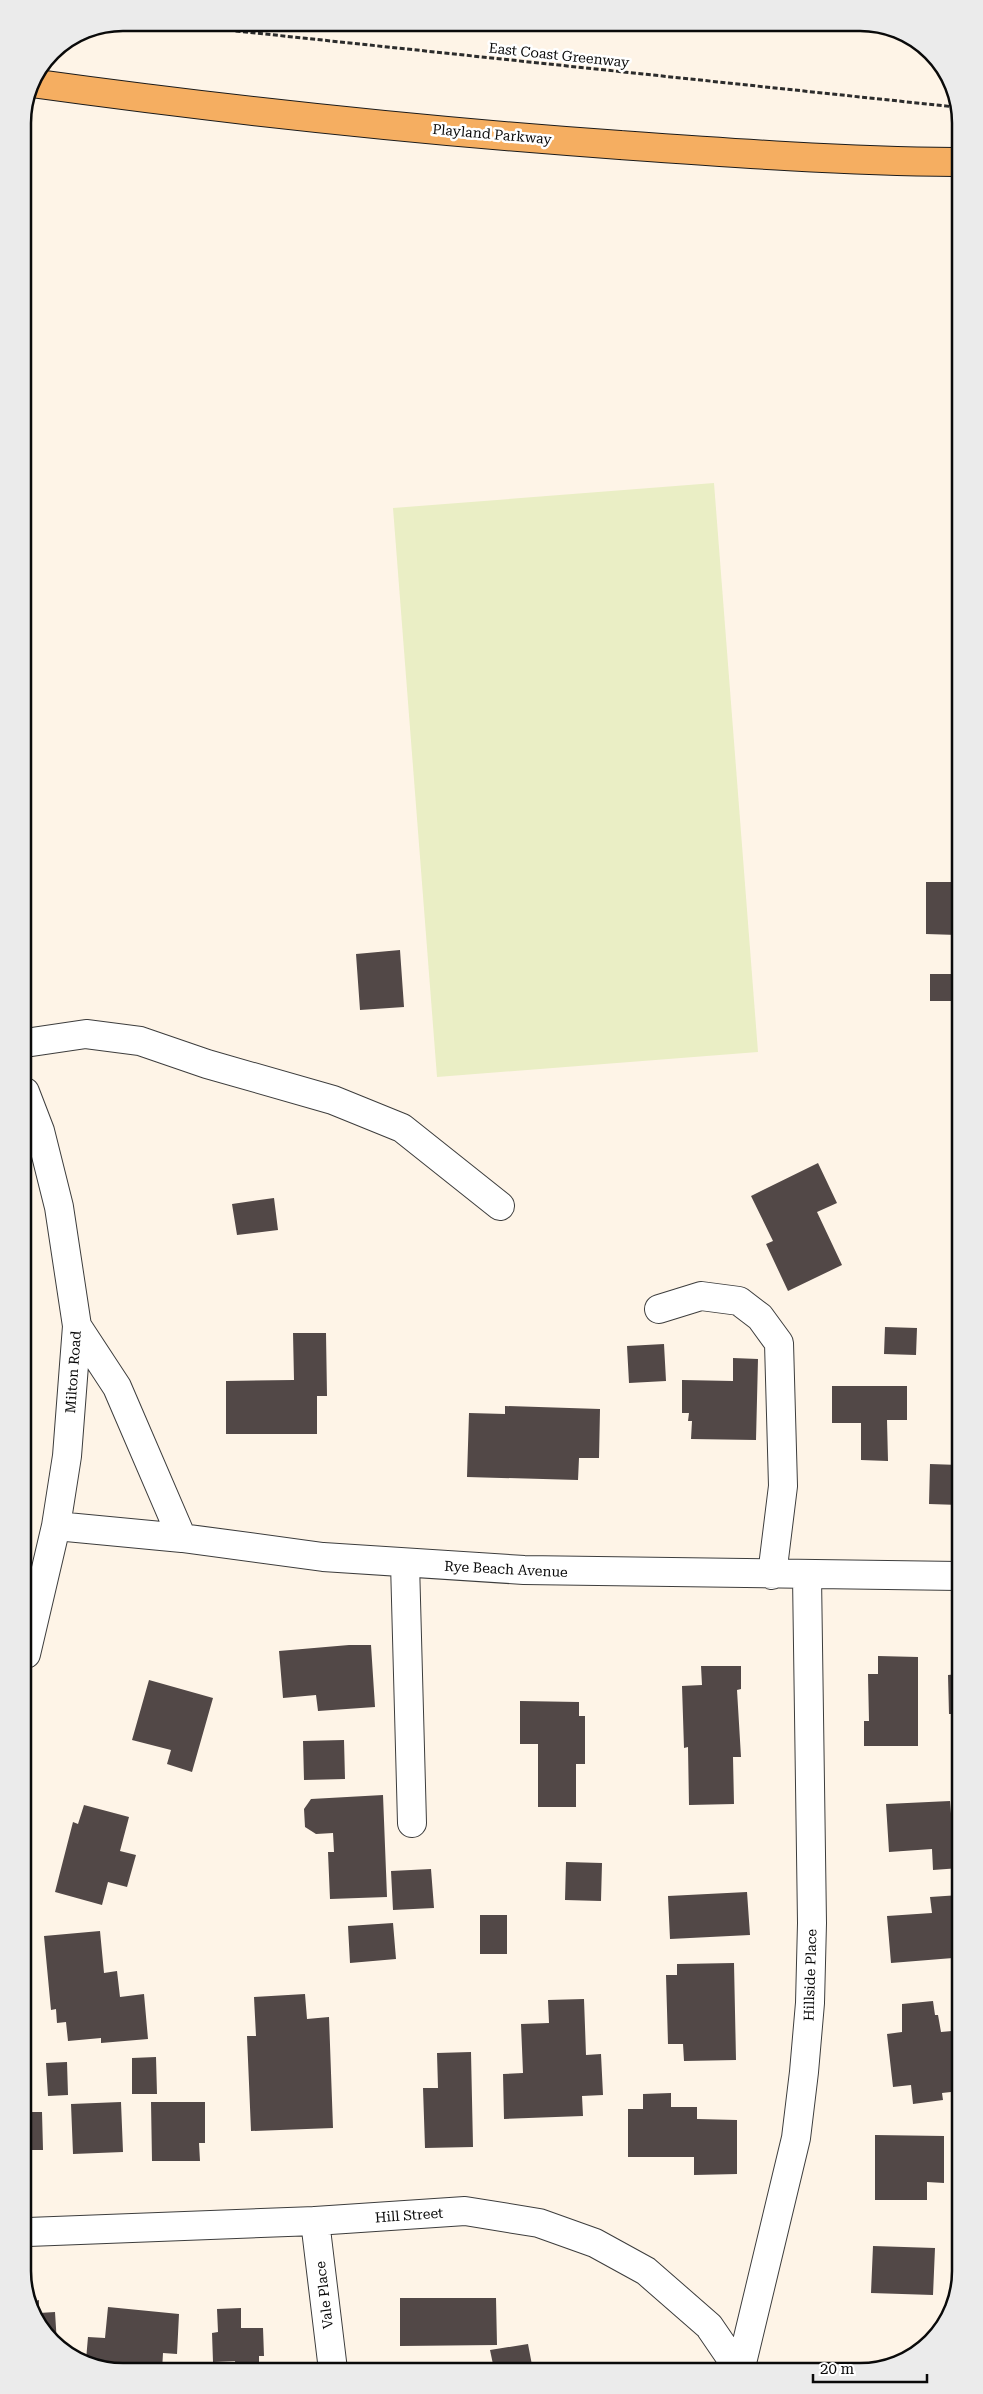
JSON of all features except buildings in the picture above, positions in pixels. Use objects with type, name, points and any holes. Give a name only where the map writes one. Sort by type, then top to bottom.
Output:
[{"type":"main road","name":"Playland Parkway","points":[[40,84],[245,110],[528,138],[801,157],[952,162]]},
{"type":"main road","points":[[926,162],[952,149]]},
{"type":"street","points":[[31,1042],[86,1034],[140,1041],[207,1064],[333,1100],[402,1128],[500,1206]]},
{"type":"street","name":"Milton Road","points":[[31,1108],[40,1131],[59,1207],[77,1326],[67,1456],[56,1526],[31,1633]]},
{"type":"street","points":[[659,1309],[702,1296],[739,1301],[760,1317],[779,1343],[783,1486],[772,1575]]},
{"type":"street","points":[[77,1326],[117,1387],[182,1538]]},
{"type":"street","name":"Rye Beach Avenue","points":[[56,1526],[182,1538],[304,1554],[404,1563],[524,1570],[807,1576],[952,1576]]},
{"type":"street","points":[[404,1563],[412,1823]]},
{"type":"street","name":"Hillside Place","points":[[743,2363],[796,2138],[810,2003],[812,1924],[807,1576]]},
{"type":"street","name":"Hill Street","points":[[31,2232],[315,2221],[465,2211],[539,2223],[595,2243],[646,2272],[709,2326],[734,2363]]},
{"type":"street","name":"Vale Place","points":[[315,2221],[332,2363]]},
{"type":"path","name":"East Coast Greenway","points":[[245,31],[950,106]]},
{"type":"green space","points":[[714,483],[758,1052],[437,1077],[393,508]]}]
